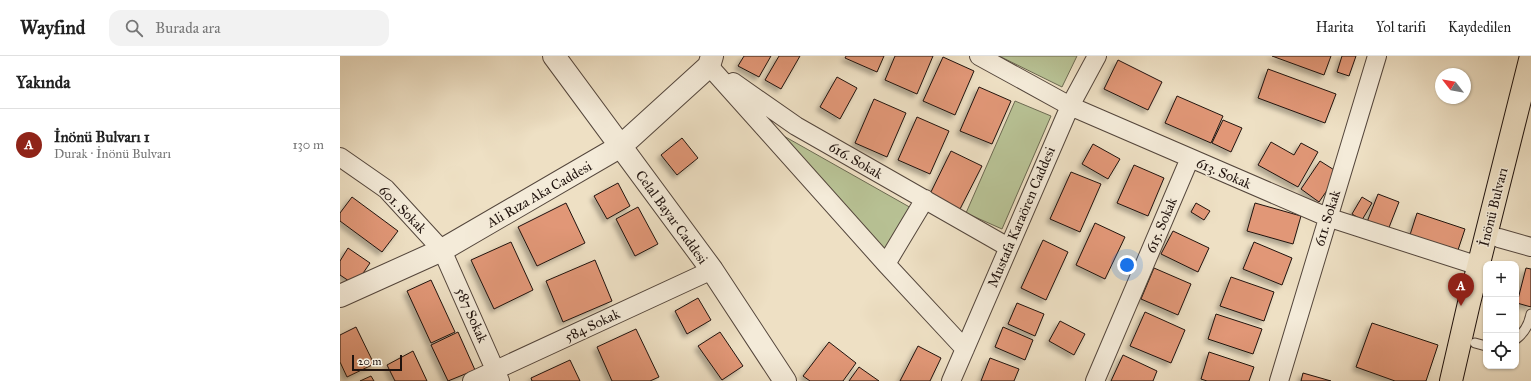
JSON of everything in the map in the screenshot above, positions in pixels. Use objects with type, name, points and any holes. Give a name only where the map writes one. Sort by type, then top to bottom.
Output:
[{"type":"main road","name":"İnönü Bulvarı","points":[[1487,261],[1531,56]]},
{"type":"main road","name":"İnönü Bulvarı","points":[[1488,261],[1499,238],[1531,101]]},
{"type":"main road","name":"İnönü Bulvarı","points":[[1451,381],[1474,343],[1483,284]]},
{"type":"main road","name":"İnönü Bulvarı","points":[[1466,381],[1486,297]]},
{"type":"street","name":"Celal Bayar Caddesi","points":[[554,56],[712,270],[785,381]]},
{"type":"street","name":"613. Sokak","points":[[979,56],[1070,106],[1327,217],[1483,264]]},
{"type":"street","name":"Mustafa Karaören Caddesi","points":[[951,381],[1070,106],[1097,56]]},
{"type":"street","name":"611. Sokak","points":[[1279,381],[1376,56]]},
{"type":"street","name":"Ali Rıza Aka Caddesi","points":[[340,296],[442,250],[621,146],[711,61]]},
{"type":"street","name":"616. Sokak","points":[[711,61],[796,126],[1008,247]]},
{"type":"street","points":[[711,61],[886,264],[965,349]]},
{"type":"street","name":"601. Sokak","points":[[340,157],[386,189],[442,250]]},
{"type":"street","name":"615. Sokak","points":[[1095,381],[1190,158]]},
{"type":"street","points":[[886,264],[925,199]]},
{"type":"street","points":[[1499,238],[1531,247]]},
{"type":"street","name":"587 Sokak","points":[[442,250],[498,375]]},
{"type":"street","name":"584 Sokak","points":[[472,381],[498,375],[712,270]]},
{"type":"lane","points":[[1519,336],[1529,324],[1531,314]]},
{"type":"green space","points":[[999,56],[1077,56],[1062,87]]},
{"type":"green space","points":[[1015,101],[1051,116],[1002,229],[966,213]]},
{"type":"green space","points":[[782,135],[913,209],[885,254]]},
{"type":"building","points":[[744,56],[771,56],[759,77],[738,66]]},
{"type":"building","points":[[779,56],[800,56],[781,89],[765,80]]},
{"type":"building","points":[[846,56],[884,56],[877,72],[845,58]]},
{"type":"building","points":[[895,56],[933,56],[917,94],[885,80]]},
{"type":"building","points":[[1272,56],[1331,56],[1324,75]]},
{"type":"building","points":[[1342,56],[1356,56],[1349,76],[1337,72]]},
{"type":"building","points":[[943,57],[974,71],[955,115],[923,101]]},
{"type":"building","points":[[1118,60],[1162,82],[1148,110],[1104,89]]},
{"type":"building","points":[[1268,69],[1336,94],[1325,123],[1258,98]]},
{"type":"building","points":[[837,77],[857,88],[840,119],[820,107]]},
{"type":"building","points":[[979,87],[1011,101],[992,144],[960,131]]},
{"type":"building","points":[[1177,96],[1223,116],[1211,143],[1165,123]]},
{"type":"building","points":[[874,99],[906,113],[887,157],[855,143]]},
{"type":"building","points":[[917,117],[949,131],[930,174],[898,160]]},
{"type":"building","points":[[1223,120],[1242,128],[1231,152],[1212,143]]},
{"type":"building","points":[[682,138],[698,158],[677,175],[661,155]]},
{"type":"building","points":[[1271,142],[1294,155],[1301,143],[1318,152],[1298,187],[1258,165]]},
{"type":"building","points":[[1093,144],[1120,159],[1108,179],[1082,164]]},
{"type":"building","points":[[951,151],[982,166],[959,211],[929,196]]},
{"type":"building","points":[[1320,161],[1339,173],[1319,202],[1301,189]]},
{"type":"building","points":[[1134,165],[1164,178],[1148,216],[1117,203]]},
{"type":"building","points":[[1071,172],[1101,184],[1080,232],[1050,219]]},
{"type":"building","points":[[618,183],[630,206],[607,219],[594,196]]},
{"type":"building","points":[[1378,194],[1399,202],[1388,230],[1367,222]]},
{"type":"building","points":[[352,197],[398,231],[382,252],[340,221],[340,213]]},
{"type":"building","points":[[1362,197],[1372,203],[1362,220],[1352,214]]},
{"type":"building","points":[[566,203],[585,243],[537,266],[518,227]]},
{"type":"building","points":[[1196,203],[1210,211],[1204,220],[1191,212]]},
{"type":"building","points":[[1255,203],[1301,216],[1293,244],[1247,231]]},
{"type":"building","points":[[638,207],[658,244],[635,256],[616,219]]},
{"type":"building","points":[[1417,213],[1465,229],[1457,253],[1409,238]]},
{"type":"building","points":[[1095,223],[1125,237],[1105,279],[1076,265]]},
{"type":"building","points":[[1173,231],[1209,248],[1198,272],[1161,254]]},
{"type":"building","points":[[1043,240],[1068,252],[1046,300],[1021,288]]},
{"type":"building","points":[[511,242],[533,290],[494,309],[471,260]]},
{"type":"building","points":[[1254,242],[1292,258],[1282,285],[1243,269]]},
{"type":"building","points":[[348,248],[370,263],[355,285],[340,275],[340,261]]},
{"type":"building","points":[[595,260],[612,301],[563,322],[546,281]]},
{"type":"building","points":[[1154,268],[1191,284],[1178,315],[1141,299]]},
{"type":"building","points":[[1526,268],[1531,269],[1531,307],[1519,304],[1519,295]]},
{"type":"building","points":[[1231,277],[1274,292],[1264,321],[1220,306]]},
{"type":"building","points":[[431,280],[455,332],[431,343],[407,291]]},
{"type":"building","points":[[698,298],[711,320],[687,334],[675,311]]},
{"type":"building","points":[[1017,303],[1044,314],[1035,336],[1008,324]]},
{"type":"building","points":[[1145,312],[1185,330],[1171,363],[1130,346]]},
{"type":"building","points":[[1216,314],[1262,329],[1253,354],[1208,339]]},
{"type":"building","points":[[1060,321],[1085,334],[1074,355],[1049,341]]},
{"type":"building","points":[[1372,323],[1438,345],[1426,381],[1395,381],[1356,367]]},
{"type":"building","points":[[356,327],[374,364],[347,377],[340,362],[340,335]]},
{"type":"building","points":[[1003,327],[1033,340],[1025,360],[995,347]]},
{"type":"building","points":[[636,329],[659,377],[650,381],[612,381],[597,347]]},
{"type":"building","points":[[458,332],[475,370],[448,381],[431,345]]},
{"type":"building","points":[[720,332],[743,366],[722,380],[698,346]]},
{"type":"building","points":[[829,342],[856,363],[843,381],[810,381],[803,376]]},
{"type":"building","points":[[918,346],[941,358],[930,381],[900,381]]},
{"type":"building","points":[[413,351],[427,381],[395,381],[387,365]]},
{"type":"building","points":[[1209,352],[1254,367],[1249,381],[1207,381],[1201,379]]},
{"type":"building","points":[[1123,355],[1157,371],[1153,381],[1111,381]]},
{"type":"building","points":[[990,358],[1019,369],[1014,381],[981,381]]},
{"type":"building","points":[[570,360],[580,381],[532,381],[531,378]]},
{"type":"building","points":[[859,367],[879,381],[849,381]]},
{"type":"building","points":[[1303,373],[1331,381],[1301,381]]},
{"type":"building","points":[[371,376],[374,381],[360,381]]},
{"type":"place","name":"İnönü Bulvarı 1","points":[[1461,306]]}]
